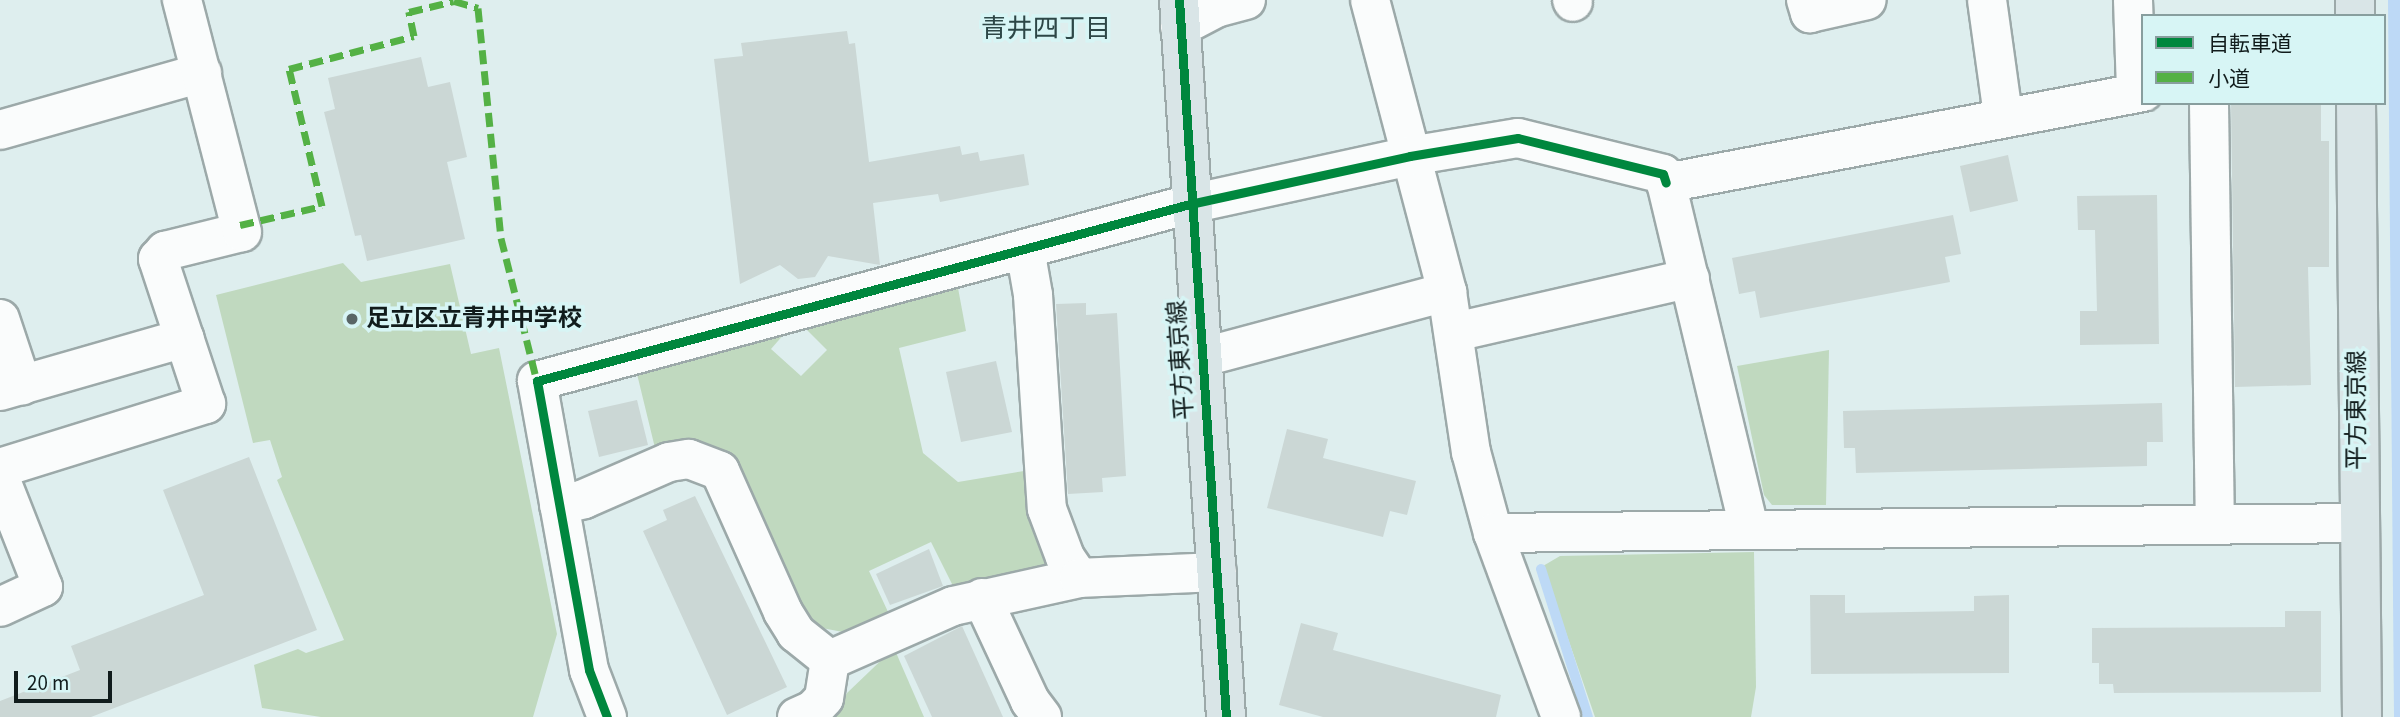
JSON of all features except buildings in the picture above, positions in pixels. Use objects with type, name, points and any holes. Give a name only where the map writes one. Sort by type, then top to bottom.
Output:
[{"type":"main road","name":"平方東京線","points":[[1180,13],[1200,358],[1226,717]]},
{"type":"main road","name":"平方東京線","points":[[2356,105],[2357,523],[2362,717]]},
{"type":"street","points":[[0,468],[206,404],[158,259],[165,251],[242,232],[182,0]]},
{"type":"street","points":[[1180,13],[1246,0]]},
{"type":"street","points":[[1370,0],[1409,156],[1416,162],[1447,292],[1471,452],[1493,533],[1561,717]]},
{"type":"street","points":[[1806,0],[1810,13],[1867,0]]},
{"type":"street","points":[[1987,0],[2003,116]]},
{"type":"street","points":[[1666,183],[2003,116],[2139,92],[2133,0]]},
{"type":"street","points":[[0,130],[202,73]]},
{"type":"street","points":[[2208,105],[2215,523]]},
{"type":"street","points":[[607,717],[589,670],[537,381],[1190,204],[1409,156],[1518,138],[1663,174],[1749,528]]},
{"type":"street","points":[[1024,250],[1033,295],[1046,509],[1065,557],[1079,578]]},
{"type":"street","points":[[1455,332],[1690,278]]},
{"type":"street","points":[[1200,358],[1447,292]]},
{"type":"street","points":[[0,318],[11,388],[185,338]]},
{"type":"street","points":[[559,505],[584,499],[669,462],[689,459],[720,471],[783,612],[796,633],[830,660]]},
{"type":"street","points":[[0,478],[43,587],[0,607]]},
{"type":"street","points":[[1493,533],[2357,523]]},
{"type":"street","points":[[830,660],[953,606],[982,598],[1079,578],[1217,572]]},
{"type":"street","points":[[982,598],[1042,717]]},
{"type":"street","points":[[797,717],[813,710],[824,698],[830,660]]},
{"type":"green space","points":[[343,263],[361,282],[450,264],[471,354],[499,348],[557,634],[533,717],[321,717],[262,708],[254,665],[298,649],[306,653],[344,640],[277,480],[282,477],[270,440],[253,443],[216,295]]},
{"type":"green space","points":[[958,288],[966,331],[899,348],[923,453],[958,482],[1024,471],[1030,520],[1050,559],[1045,568],[953,586],[931,542],[869,571],[889,614],[848,633],[822,628],[794,600],[737,466],[655,448],[637,374],[785,333],[771,349],[801,376],[827,350],[804,327]]},
{"type":"green space","points":[[1829,350],[1826,505],[1772,505],[1764,495],[1737,366]]},
{"type":"green space","points":[[1754,552],[1756,687],[1751,717],[1595,717],[1543,566],[1560,556]]},
{"type":"green space","points":[[894,648],[924,717],[833,717],[847,693]]},
{"type":"water","points":[[2388,0],[2400,0],[2400,717],[2394,717]]},
{"type":"waterway","points":[[1541,569],[1588,717]]},
{"type":"marked path","points":[[240,225],[322,206],[289,69],[414,36],[409,12],[454,1],[478,8],[501,238],[537,381]]},
{"type":"cycle path","points":[[1179,0],[1226,717]]},
{"type":"cycle path","points":[[607,717],[589,670],[537,381],[1190,204],[1410,156],[1518,138],[1663,174],[1666,183]]},
{"type":"place","name":"足立区立青井中学校","points":[[352,319]]},
{"type":"district","name":"青井四丁目","points":[[1046,29]]}]
